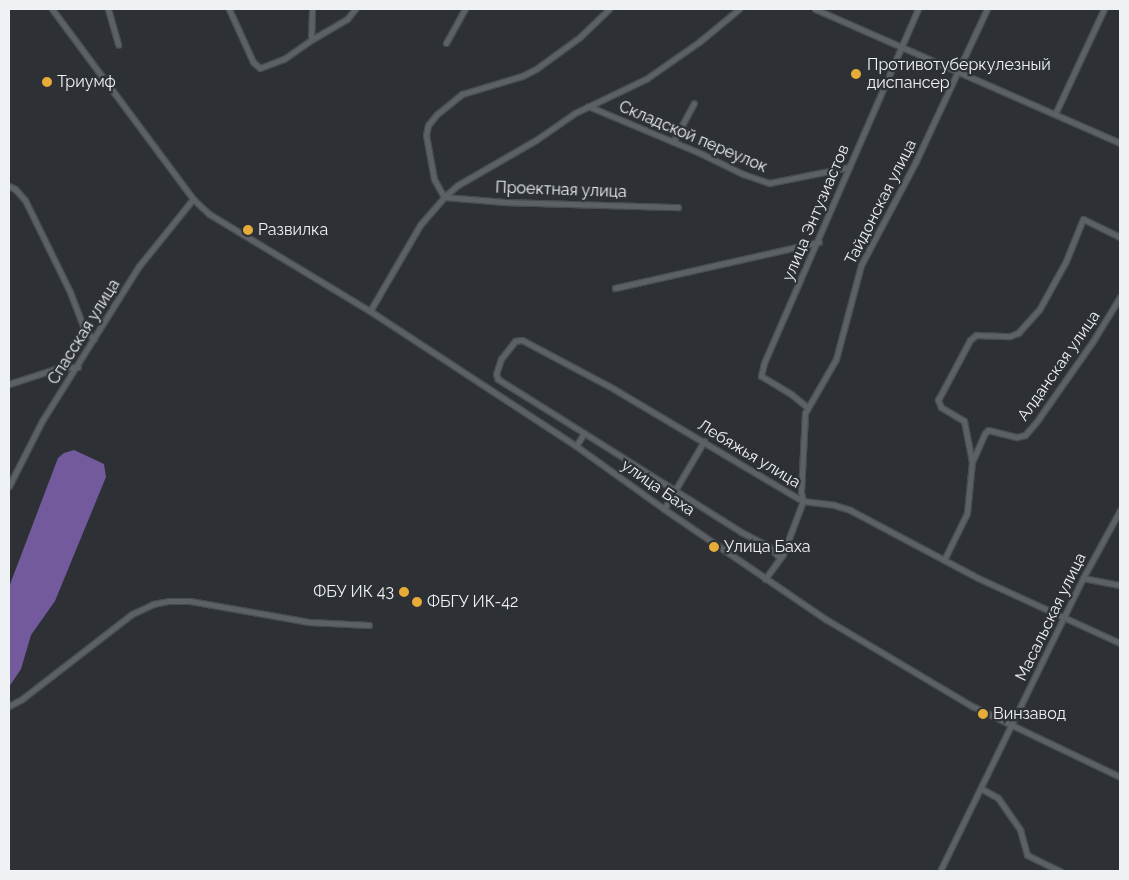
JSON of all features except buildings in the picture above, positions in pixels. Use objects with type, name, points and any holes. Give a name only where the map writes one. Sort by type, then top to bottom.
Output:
[{"type":"street","name":"улица Баха","points":[[52,9],[193,199],[209,214],[370,310],[576,446],[664,509],[827,620],[1010,726],[1120,777]]},
{"type":"street","points":[[108,9],[118,45]]},
{"type":"street","points":[[229,9],[255,66],[260,68],[274,65],[311,40],[348,19],[355,9]]},
{"type":"street","points":[[311,40],[312,9]]},
{"type":"street","points":[[446,43],[465,9]]},
{"type":"street","points":[[444,197],[432,172],[426,135],[428,125],[437,114],[462,94],[522,76],[536,69],[580,37],[609,9]]},
{"type":"street","points":[[370,310],[420,225],[444,197],[474,174],[536,140],[588,106],[646,79],[699,42],[739,9]]},
{"type":"street","points":[[815,9],[1120,143]]},
{"type":"street","name":"улица Энтузиастов","points":[[807,407],[792,394],[761,376],[783,318],[818,242],[918,9]]},
{"type":"street","name":"Тайдонская улица","points":[[765,578],[780,558],[790,538],[803,501],[801,492],[804,460],[803,429],[807,407],[836,359],[861,265],[959,71],[987,9]]},
{"type":"street","points":[[1055,114],[1104,9]]},
{"type":"street","points":[[673,142],[694,103]]},
{"type":"street","name":"Складской переулок","points":[[588,106],[743,174],[769,182],[849,167]]},
{"type":"street","points":[[9,186],[15,189],[25,200],[70,292],[84,328],[94,339]]},
{"type":"street","name":"Проектная улица","points":[[444,197],[505,202],[678,207]]},
{"type":"street","name":"Спасская улица","points":[[9,486],[42,421],[78,367],[139,266],[193,199]]},
{"type":"street","points":[[944,560],[967,513],[972,462],[964,422],[941,407],[938,400],[974,336],[1014,335],[1038,310],[1066,261],[1083,219],[1120,237]]},
{"type":"street","points":[[615,288],[818,242]]},
{"type":"street","name":"Алданская улица","points":[[972,462],[984,433],[988,430],[1019,437],[1031,428],[1088,349],[1120,297]]},
{"type":"street","name":"Лебяжья улица","points":[[584,433],[498,379],[496,374],[506,351],[515,341],[522,340],[704,441],[803,501],[834,505],[850,510],[978,578],[1120,643]]},
{"type":"street","points":[[9,384],[58,368],[78,367]]},
{"type":"street","points":[[576,446],[584,433],[741,532],[768,546],[780,558]]},
{"type":"street","points":[[664,509],[704,441]]},
{"type":"street","name":"Масальская улица","points":[[940,871],[1083,578],[1120,510]]},
{"type":"street","points":[[1083,578],[1120,585]]},
{"type":"street","points":[[9,706],[22,699],[132,614],[153,604],[168,601],[190,601],[309,622],[368,625]]},
{"type":"street","points":[[982,788],[998,798],[1020,830],[1027,855],[1060,871]]},
{"type":"shaded area","points":[[74,450],[104,464],[106,477],[55,601],[31,635],[21,669],[9,687],[9,587],[58,458],[64,453]]},
{"type":"place","name":"Противотуберкулезный диспансер","points":[[856,74]]},
{"type":"place","name":"Триумф","points":[[47,82]]},
{"type":"place","name":"Развилка","points":[[248,230]]},
{"type":"place","name":"Улица Баха","points":[[714,547]]},
{"type":"place","name":"ФБУ ИК 43","points":[[404,592]]},
{"type":"place","name":"ФБГУ ИК-42","points":[[417,602]]},
{"type":"place","name":"Винзавод","points":[[983,714]]}]
